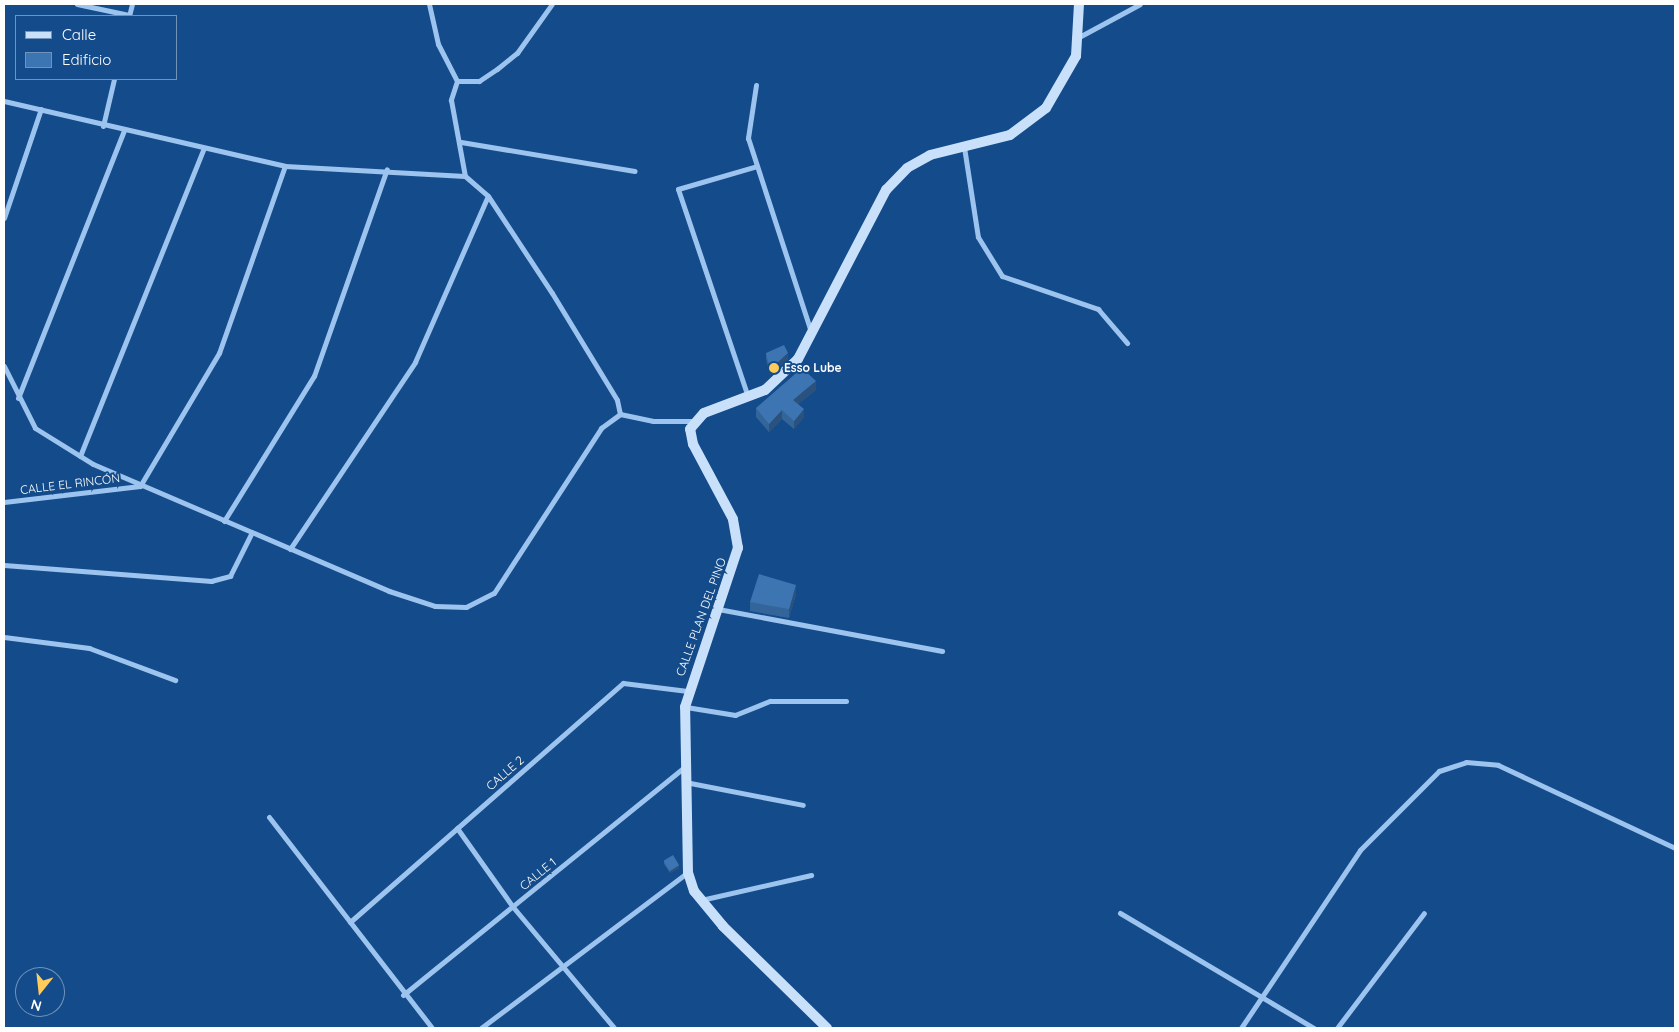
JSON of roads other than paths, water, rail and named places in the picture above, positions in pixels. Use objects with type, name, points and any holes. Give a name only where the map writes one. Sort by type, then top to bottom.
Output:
[{"type":"street","points":[[77,4],[125,15]]},
{"type":"street","points":[[429,4],[438,44],[457,82],[451,100],[461,142],[465,176]]},
{"type":"street","points":[[457,82],[479,81],[517,53],[552,4]]},
{"type":"street","points":[[4,366],[18,398],[35,428],[80,456],[140,486],[388,591],[435,606],[466,607],[494,593],[601,428],[620,414],[653,421],[694,421],[704,413],[748,398],[779,380],[812,337],[892,183],[922,158],[1010,135],[1046,108],[1060,91],[1079,37],[1079,4]]},
{"type":"street","points":[[1079,37],[1140,4]]},
{"type":"street","points":[[103,126],[114,80]]},
{"type":"street","points":[[756,85],[747,121],[757,166],[812,337]]},
{"type":"street","points":[[4,101],[203,150],[285,166],[388,169],[465,176],[488,196],[552,293],[617,400],[620,414]]},
{"type":"street","points":[[4,218],[41,110]]},
{"type":"street","points":[[18,398],[124,130]]},
{"type":"street","points":[[461,142],[636,170]]},
{"type":"street","points":[[964,146],[978,237],[1002,276],[1098,308],[1127,343]]},
{"type":"street","points":[[80,456],[203,150]]},
{"type":"street","points":[[140,486],[219,352],[285,166]]},
{"type":"street","points":[[748,398],[678,189],[757,166]]},
{"type":"street","points":[[224,521],[314,376],[388,169]]},
{"type":"street","points":[[290,549],[415,362],[488,196]]},
{"type":"street","name":"CALLE PLAN DEL PINO","points":[[694,421],[690,436],[736,532],[734,565],[715,609],[688,691],[685,707],[688,873],[701,900],[827,1028]]},
{"type":"street","name":"CALLE EL RINCÓN","points":[[4,502],[140,486]]},
{"type":"street","points":[[4,565],[212,582],[230,576],[252,532]]},
{"type":"street","points":[[715,609],[942,652]]},
{"type":"street","points":[[4,637],[89,648],[175,680]]},
{"type":"street","name":"CALLE 2","points":[[350,922],[623,683],[688,691]]},
{"type":"street","points":[[685,707],[735,715],[770,701],[846,701]]},
{"type":"street","points":[[1241,1028],[1360,850],[1439,771],[1466,762],[1498,765],[1675,848]]},
{"type":"street","name":"CALLE 1","points":[[402,995],[685,767]]},
{"type":"street","points":[[685,782],[803,805]]},
{"type":"street","points":[[269,817],[350,922],[402,995],[432,1028]]},
{"type":"street","points":[[457,828],[513,907],[614,1028]]},
{"type":"street","points":[[481,1028],[688,873]]},
{"type":"street","points":[[701,900],[811,875]]},
{"type":"street","points":[[1120,913],[1314,1028]]},
{"type":"street","points":[[1337,1028],[1424,913]]},
{"type":"place","name":"Esso Lube","points":[[774,368]]}]
